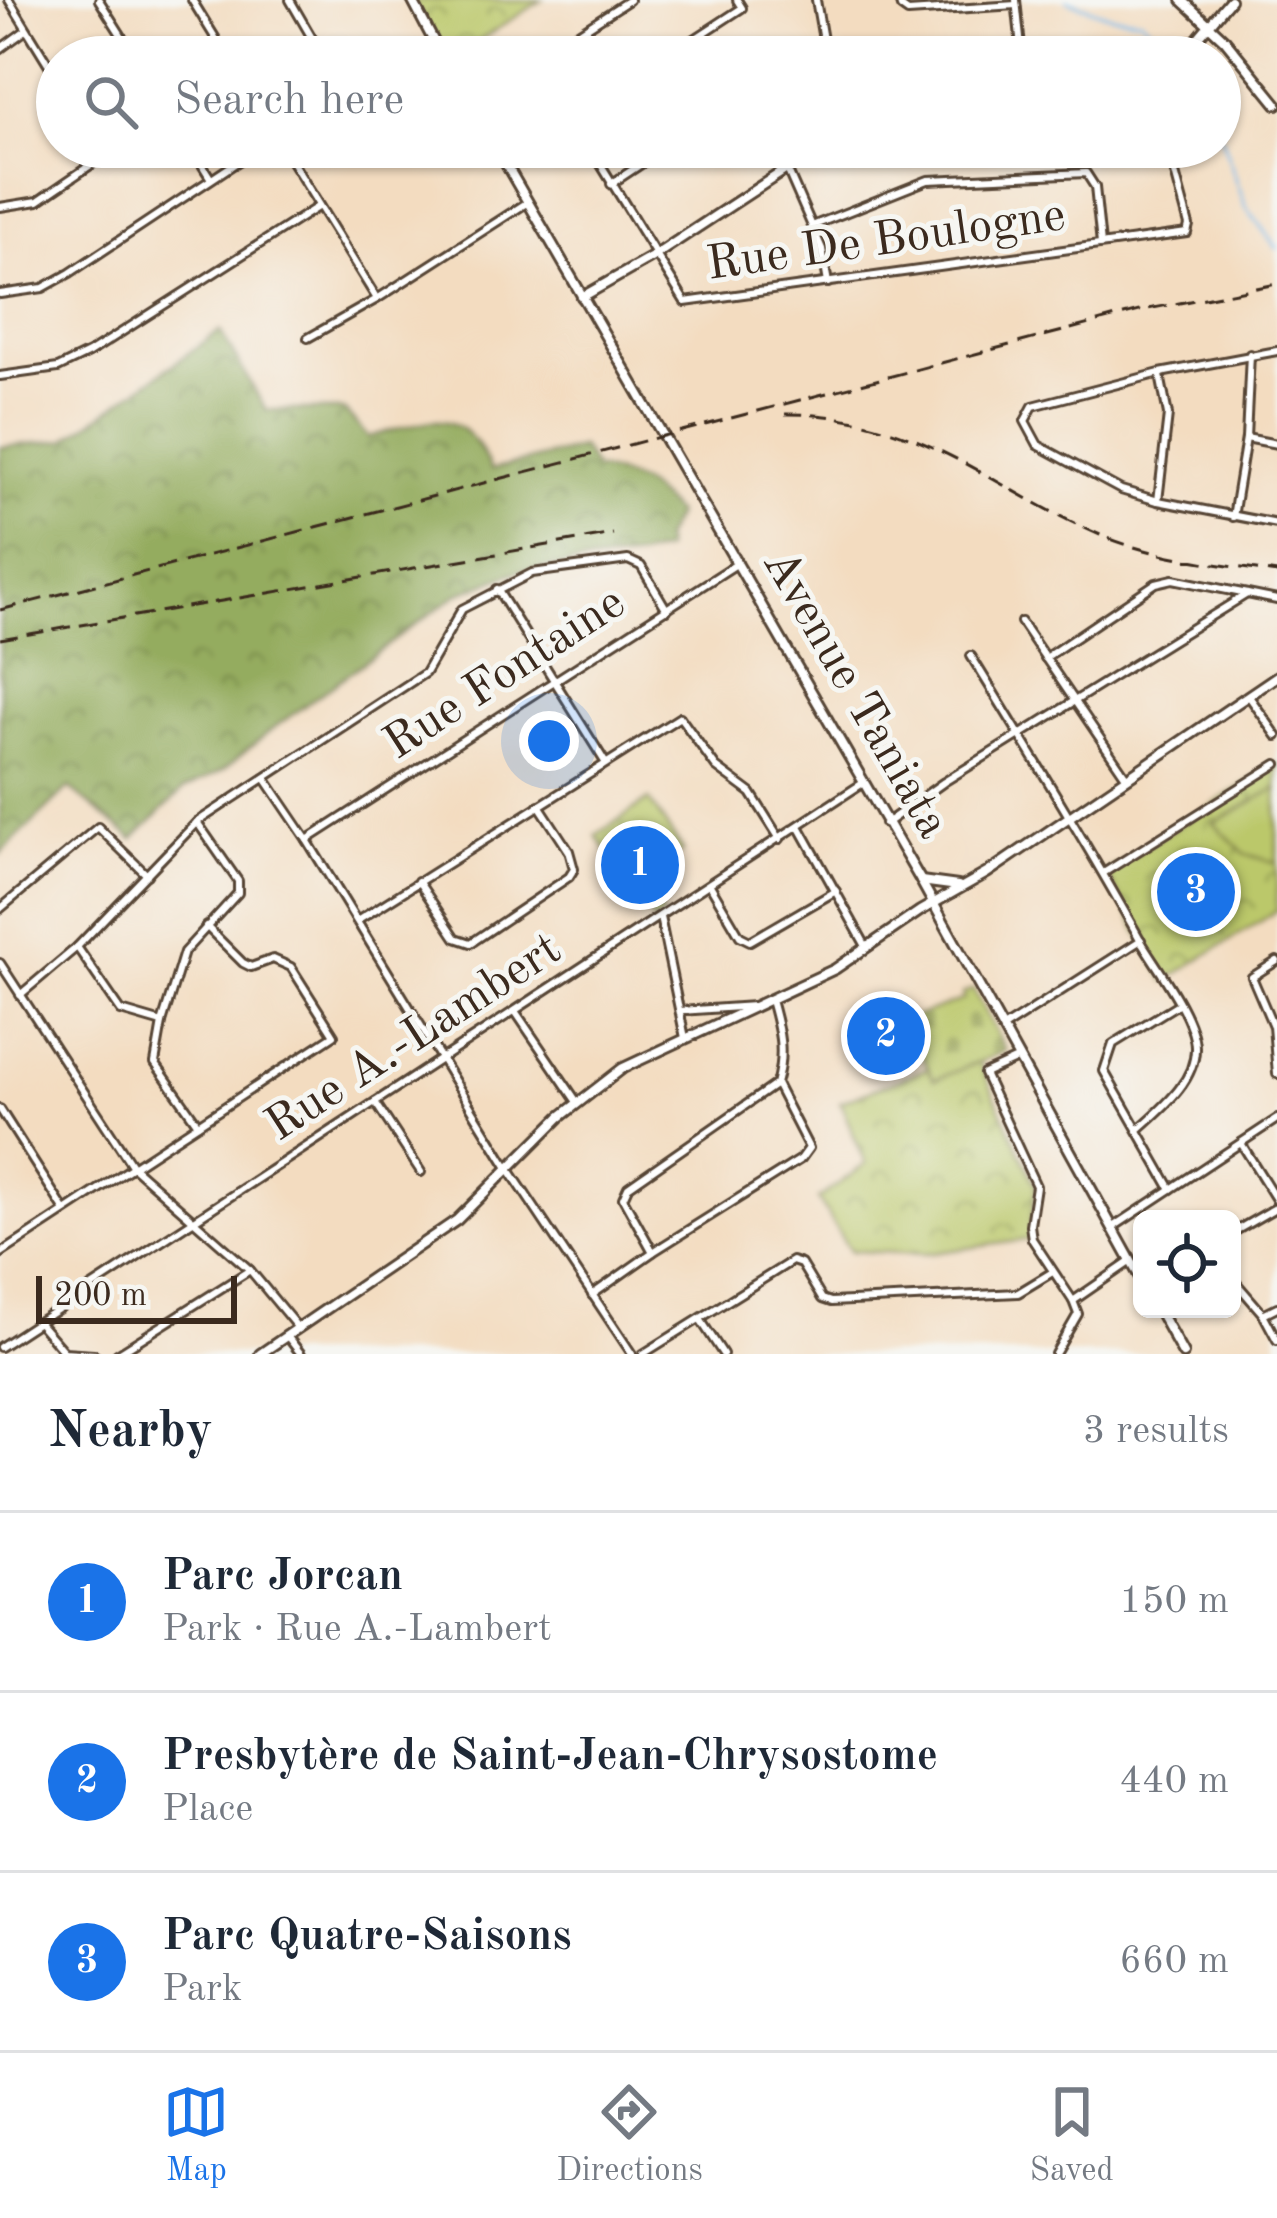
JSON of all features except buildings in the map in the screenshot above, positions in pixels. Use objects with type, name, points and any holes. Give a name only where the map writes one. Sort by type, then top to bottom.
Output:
[{"type":"main road","points":[[412,0],[431,36]]},
{"type":"main road","points":[[1182,0],[1220,36]]},
{"type":"main road","points":[[1198,36],[1230,0]]},
{"type":"main road","points":[[1241,61],[1277,104]]},
{"type":"main road","name":"Avenue Taniata","points":[[508,168],[921,881],[1133,1265]]},
{"type":"main road","points":[[583,297],[787,169]]},
{"type":"main road","points":[[260,1354],[458,1220],[577,1102],[623,1068],[835,969],[987,873],[1277,676]]},
{"type":"main road","points":[[921,881],[960,886]]},
{"type":"main road","points":[[1163,1318],[1183,1354]]},
{"type":"street","points":[[10,0],[36,44]]},
{"type":"street","points":[[99,0],[122,36]]},
{"type":"street","points":[[192,0],[214,36]]},
{"type":"street","points":[[290,0],[311,36]]},
{"type":"street","points":[[573,36],[629,0]]},
{"type":"street","points":[[699,36],[742,8],[737,0]]},
{"type":"street","points":[[816,0],[822,36]]},
{"type":"street","points":[[899,0],[908,12],[1016,2],[1020,36]]},
{"type":"street","points":[[0,49],[27,30]]},
{"type":"street","points":[[0,207],[38,201],[86,168]]},
{"type":"street","points":[[204,168],[211,179]]},
{"type":"street","points":[[0,294],[43,288],[228,168]]},
{"type":"street","points":[[296,168],[377,299]]},
{"type":"street","name":"Rue De Boulogne","points":[[602,168],[685,302],[1187,233],[1190,225],[1174,168]]},
{"type":"street","points":[[611,184],[635,168]]},
{"type":"street","points":[[787,169],[822,248],[828,284]]},
{"type":"street","points":[[812,226],[928,180],[1087,173],[1095,187],[1102,245]]},
{"type":"street","points":[[308,338],[528,202]]},
{"type":"street","points":[[0,376],[58,368],[89,352],[319,206]]},
{"type":"street","points":[[1277,351],[1160,373],[1033,406],[1025,422],[1038,445],[1121,490],[1158,502],[1277,524]]},
{"type":"street","points":[[1233,517],[1246,438],[1250,354]]},
{"type":"street","points":[[1158,502],[1168,415],[1160,373]]},
{"type":"street","points":[[1246,438],[1277,444]]},
{"type":"street","points":[[20,995],[76,947],[197,822],[425,673],[462,609],[532,573],[628,560],[641,566],[668,610]]},
{"type":"street","name":"Rue Fontaine","points":[[307,840],[739,563]]},
{"type":"street","points":[[1045,658],[1156,583],[1173,580],[1277,600]]},
{"type":"street","points":[[497,590],[605,762]]},
{"type":"street","points":[[886,824],[1246,594]]},
{"type":"street","points":[[1021,622],[1127,778]]},
{"type":"street","points":[[971,656],[1106,872],[1195,1044],[1193,1063],[1174,1098],[1140,1128]]},
{"type":"street","points":[[1248,695],[1277,736]]},
{"type":"street","points":[[357,921],[680,717],[716,767],[751,793],[780,839]]},
{"type":"street","points":[[1106,872],[1277,764]]},
{"type":"street","points":[[265,778],[508,1168],[632,1354]]},
{"type":"street","name":"Rue A.-Lambert","points":[[0,1347],[863,783]]},
{"type":"street","points":[[418,880],[456,938],[472,943],[574,869],[569,851],[539,805]]},
{"type":"street","points":[[197,822],[238,881],[238,893],[184,952],[155,1063],[198,1124]]},
{"type":"street","points":[[800,826],[867,948]]},
{"type":"street","points":[[0,909],[98,827],[147,874]]},
{"type":"street","points":[[710,885],[740,936],[750,941],[836,892]]},
{"type":"street","points":[[659,917],[685,1038]]},
{"type":"street","points":[[0,1254],[334,1034],[291,967],[273,959],[250,967],[206,926]]},
{"type":"street","points":[[1000,1030],[1141,940]]},
{"type":"street","points":[[76,947],[121,1011],[162,1023]]},
{"type":"street","points":[[1277,961],[1252,977],[1273,1026],[1277,1074]]},
{"type":"street","points":[[0,963],[133,1167],[250,1270],[298,1328]]},
{"type":"street","points":[[592,1294],[801,1159],[809,1148],[776,1084],[783,1043],[771,1000]]},
{"type":"street","points":[[1172,1189],[1104,1070],[1113,1044],[1178,1004]]},
{"type":"street","points":[[680,1011],[759,1006]]},
{"type":"street","points":[[515,1011],[577,1102]]},
{"type":"street","points":[[1017,1059],[985,1074],[1036,1186],[1032,1239],[1078,1314],[1055,1354]]},
{"type":"street","points":[[653,1252],[623,1198],[628,1187],[776,1084]]},
{"type":"street","points":[[375,1102],[421,1172]]},
{"type":"street","points":[[0,1109],[65,1211]]},
{"type":"street","points":[[1112,1228],[1277,1119]]},
{"type":"street","points":[[1241,1143],[1277,1204],[1241,1227]]},
{"type":"street","points":[[643,1354],[791,1261],[802,1264],[822,1299],[831,1302],[1018,1293],[1052,1273]]},
{"type":"street","points":[[1073,1300],[1131,1261]]},
{"type":"street","points":[[117,1354],[250,1270]]},
{"type":"street","points":[[1241,1288],[1277,1340]]},
{"type":"street","points":[[1263,1314],[1277,1307]]},
{"type":"street","points":[[700,1318],[723,1354]]},
{"type":"street","points":[[38,1322],[64,1352],[94,1354]]},
{"type":"street","points":[[287,1336],[301,1354]]},
{"type":"green space","points":[[412,0],[542,0],[486,36],[431,36]]},
{"type":"green space","points":[[220,331],[266,410],[344,410],[368,437],[441,421],[467,433],[491,470],[581,448],[595,469],[640,483],[676,515],[663,540],[665,550],[522,570],[459,593],[223,770],[183,790],[133,839],[69,788],[0,854],[0,447],[66,440]]},
{"type":"green space","points":[[1277,764],[1277,911],[1165,981],[1106,872]]},
{"type":"green space","points":[[1277,788],[1277,863],[1245,854],[1214,823]]},
{"type":"green space","points":[[649,800],[683,851],[643,880],[663,915],[653,922],[637,884],[631,887],[596,835]]},
{"type":"green space","points":[[973,989],[1006,1051],[933,1081],[911,1018],[964,999],[962,994]]},
{"type":"green space","points":[[979,1062],[1036,1186],[1032,1239],[926,1254],[850,1251],[818,1199],[866,1164],[840,1102],[928,1068],[934,1080]]},
{"type":"waterway","points":[[1067,0],[1112,16],[1141,19],[1158,36]]},
{"type":"waterway","points":[[1232,168],[1246,207],[1277,248]]},
{"type":"railway","points":[[0,610],[1143,310],[1277,284]]},
{"type":"railway","points":[[785,414],[874,425],[913,439],[1119,542],[1186,559],[1277,573]]},
{"type":"railway","points":[[0,639],[613,534]]},
{"type":"place","name":"Parc Jorcan","points":[[640,865]]},
{"type":"place","name":"Parc Quatre-Saisons","points":[[1196,892]]},
{"type":"place","name":"Presbytère de Saint-Jean-Chrysostome","points":[[886,1036]]}]
